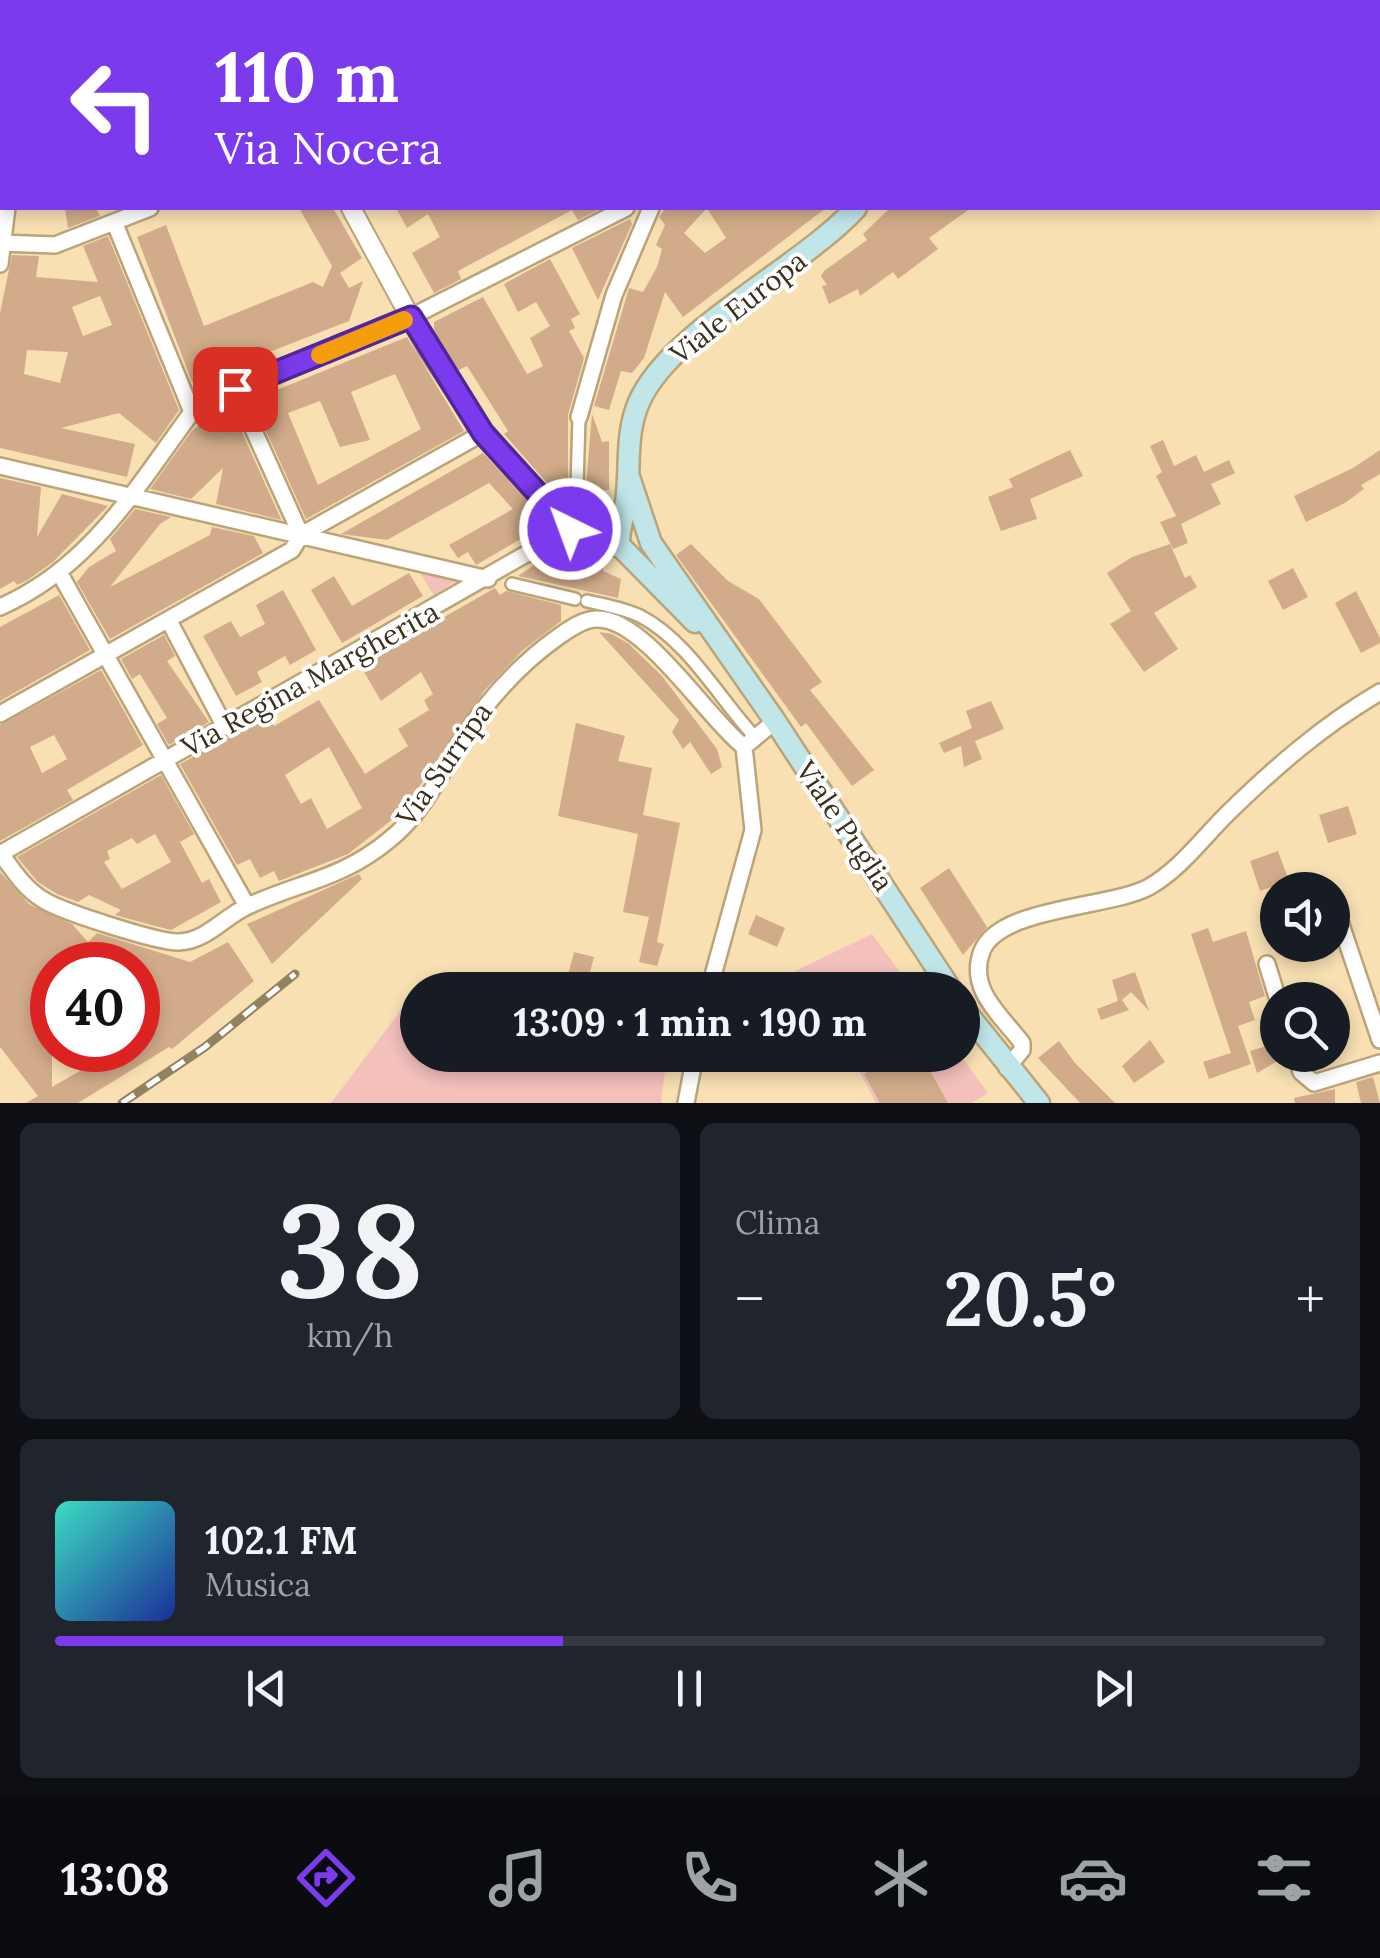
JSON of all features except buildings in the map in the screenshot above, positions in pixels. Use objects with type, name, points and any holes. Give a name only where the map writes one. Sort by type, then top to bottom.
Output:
[{"type":"main road","name":"Viale Europa","points":[[632,539],[628,477],[633,420],[645,390],[664,364],[824,240],[854,210]]},
{"type":"main road","name":"Viale Puglia","points":[[632,539],[735,663],[940,972]]},
{"type":"main road","points":[[980,1031],[1039,1103]]},
{"type":"street","points":[[0,264],[6,210]]},
{"type":"street","points":[[1,243],[56,245],[146,210]]},
{"type":"street","points":[[351,210],[483,433],[570,529],[632,539]]},
{"type":"street","points":[[0,607],[60,574],[93,546],[192,412],[235,389],[411,317],[622,210]]},
{"type":"street","points":[[599,532],[577,487],[578,417],[614,296],[650,210]]},
{"type":"street","points":[[115,224],[192,412]]},
{"type":"street","points":[[235,389],[301,535]]},
{"type":"street","points":[[0,714],[169,622],[292,550],[301,535],[483,433]]},
{"type":"street","points":[[0,466],[128,499],[488,578]]},
{"type":"street","points":[[570,529],[632,539]]},
{"type":"street","name":"Via Regina Margherita","points":[[1,854],[570,529]]},
{"type":"street","points":[[60,574],[247,906]]},
{"type":"street","points":[[512,584],[640,616],[685,654],[749,742],[753,830],[713,972]]},
{"type":"street","points":[[578,599],[570,604],[580,609],[583,623],[596,618],[612,622],[647,642],[749,742]]},
{"type":"street","points":[[169,622],[225,726]]},
{"type":"street","name":"Via Surripa","points":[[1,854],[41,899],[178,942],[202,937],[247,906],[322,882],[390,840],[434,788],[496,692],[526,660],[583,623]]},
{"type":"street","points":[[1007,1068],[1022,1050],[1022,1043],[998,1018],[984,990],[980,962],[990,940],[1033,917],[1128,895],[1152,885],[1291,754],[1380,692]]},
{"type":"street","points":[[749,742],[775,720]]},
{"type":"street","points":[[1350,951],[1380,1040]]},
{"type":"street","points":[[1267,964],[1272,982]]},
{"type":"street","points":[[1301,1072],[1314,1083],[1380,1063]]},
{"type":"street","points":[[686,1103],[692,1072]]},
{"type":"shaded area","points":[[419,571],[459,579],[434,596]]},
{"type":"shaded area","points":[[872,934],[900,972],[793,972]]},
{"type":"shaded area","points":[[400,1011],[400,1072],[665,1072],[661,1103],[331,1103]]},
{"type":"shaded area","points":[[860,1072],[973,1072],[988,1093],[972,1103],[876,1103]]},
{"type":"railway","points":[[122,1103],[205,1047],[295,974]]},
{"type":"slow traffic","points":[[320,355],[404,320]]},
{"type":"route","points":[[235,389],[411,317],[483,433],[570,529]]}]
